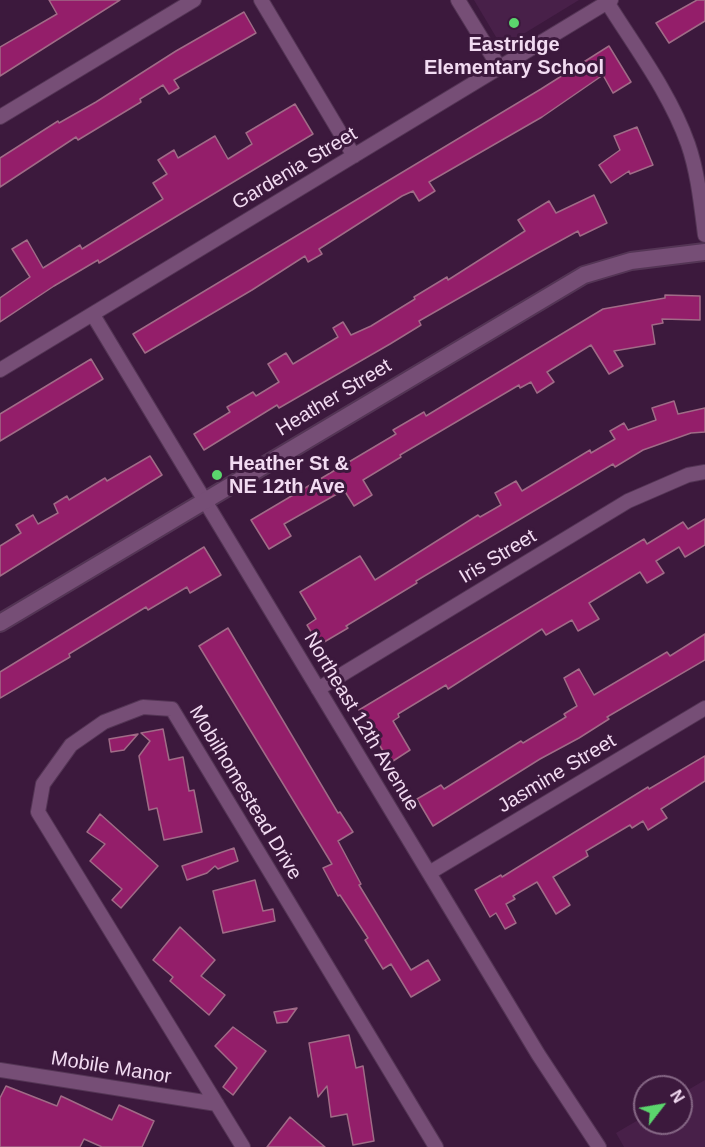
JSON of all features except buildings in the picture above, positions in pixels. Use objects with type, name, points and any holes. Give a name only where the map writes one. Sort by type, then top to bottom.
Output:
[{"type":"street","points":[[0,117],[194,0]]},
{"type":"street","points":[[261,0],[354,156]]},
{"type":"street","points":[[458,0],[500,67]]},
{"type":"street","points":[[609,1],[680,126],[694,167],[705,235]]},
{"type":"street","name":"Gardenia Street","points":[[0,370],[609,1]]},
{"type":"street","name":"Heather Street","points":[[0,623],[584,275],[632,261],[705,252]]},
{"type":"street","name":"Northeast 12th Avenue","points":[[93,315],[538,1054],[599,1147]]},
{"type":"street","name":"Iris Street","points":[[318,689],[628,501],[688,475],[705,472]]},
{"type":"street","name":"Mobilhomestead Drive","points":[[243,1147],[38,812],[43,784],[71,745],[104,722],[143,707],[172,709],[436,1147]]},
{"type":"street","name":"Jasmine Street","points":[[429,873],[705,708]]},
{"type":"street","name":"Mobile Manor","points":[[0,1070],[217,1104]]},
{"type":"shaded area","name":"Eastridge Elementary School","points":[[474,0],[579,0],[502,47]]},
{"type":"shaded area","points":[[705,1080],[705,1147],[624,1147],[616,1133],[633,1123],[633,1135],[693,1135],[693,1087]]},
{"type":"place","name":"Eastridge Elementary School","points":[[514,23]]},
{"type":"place","name":"Heather St & NE 12th Ave","points":[[217,475]]}]
